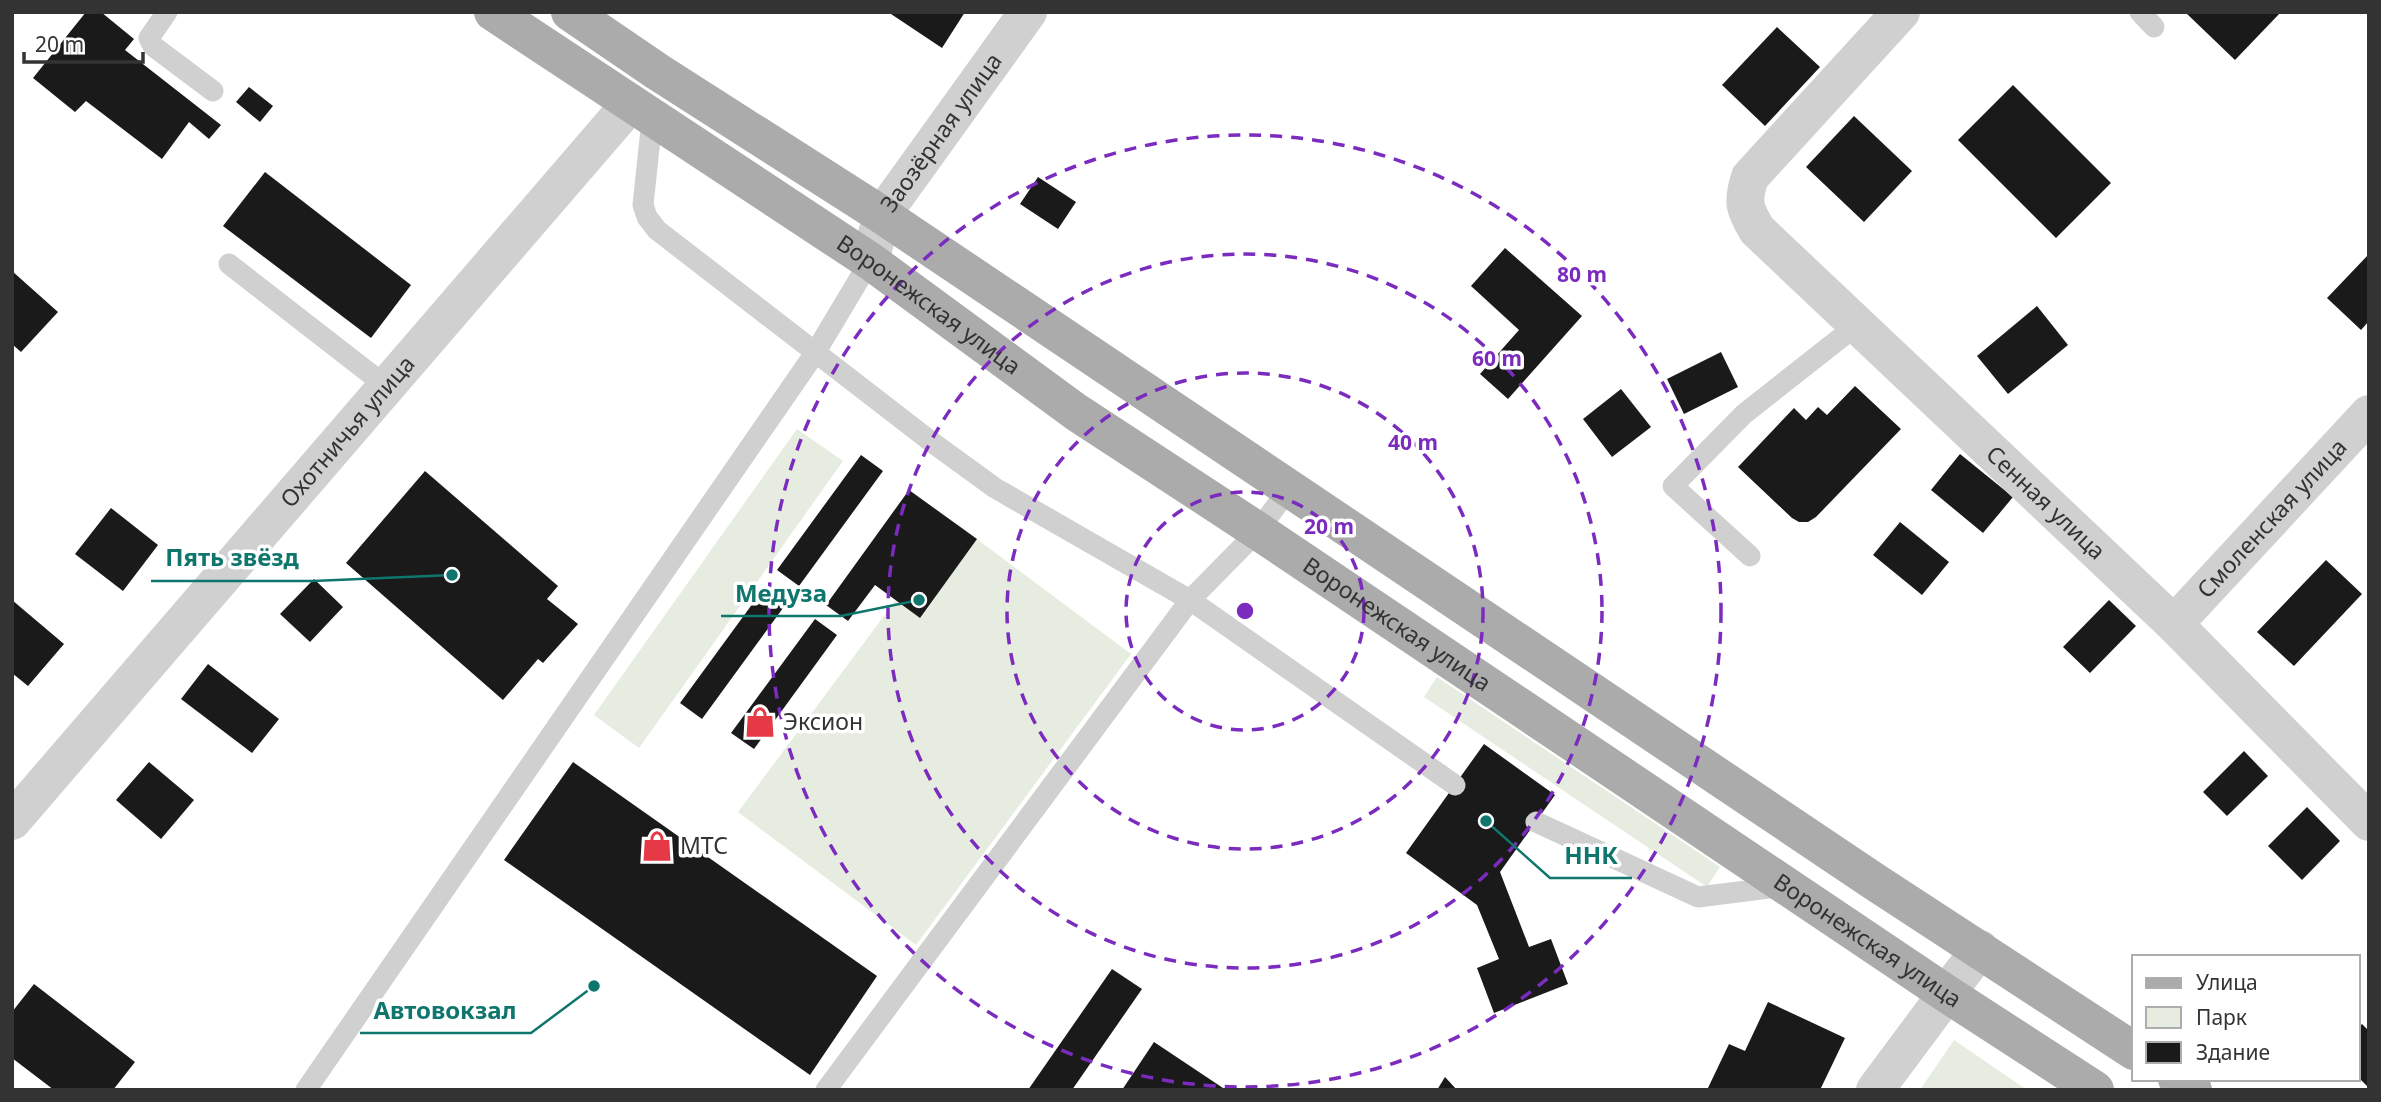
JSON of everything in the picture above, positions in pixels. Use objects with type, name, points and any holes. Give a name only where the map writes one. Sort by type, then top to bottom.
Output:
[{"type":"main road","name":"Воронежская улица","points":[[493,12],[870,261],[1076,412],[2095,1090]]},
{"type":"main road","name":"Воронежская улица","points":[[570,12],[658,72],[883,215],[1864,875],[2132,1050]]},
{"type":"street","name":"Заозёрная улица","points":[[870,261],[883,215],[1028,12]]},
{"type":"street","name":"Сенная улица","points":[[1901,12],[1750,177],[1743,197],[1746,213],[1758,230],[2174,624],[2369,822]]},
{"type":"street","name":"Охотничья улица","points":[[12,821],[386,386],[641,112]]},
{"type":"street","name":"Смоленская улица","points":[[2174,624],[2369,414]]},
{"type":"street","points":[[1875,1090],[1980,949]]},
{"type":"lane","points":[[167,12],[149,38],[153,46],[213,91]]},
{"type":"lane","points":[[641,112],[643,205],[647,218],[657,230],[995,488],[1190,600],[1455,785]]},
{"type":"lane","points":[[306,1090],[815,353],[870,261]]},
{"type":"lane","points":[[229,264],[386,386]]},
{"type":"lane","points":[[1750,556],[1673,486],[1744,414],[1857,324]]},
{"type":"lane","points":[[826,1090],[1190,600],[1258,531],[1290,488]]},
{"type":"lane","points":[[1536,822],[1699,897],[1786,886]]},
{"type":"green space","points":[[797,429],[843,461],[639,748],[594,715]]},
{"type":"green space","points":[[954,522],[1131,654],[916,945],[738,812]]},
{"type":"green space","points":[[1437,677],[1720,867],[1707,887],[1424,697]]},
{"type":"green space","points":[[1954,1040],[2027,1090],[1920,1090]]},
{"type":"building","points":[[86,12],[101,12],[134,39],[125,50],[221,125],[209,139],[189,122],[162,159],[86,101],[75,112],[33,78]]},
{"type":"building","points":[[888,12],[965,12],[942,48]]},
{"type":"building","points":[[2185,12],[2281,12],[2235,60]]},
{"type":"building","points":[[1777,27],[1820,67],[1765,126],[1722,85]]},
{"type":"building","points":[[2013,85],[2111,183],[2056,238],[1958,140]]},
{"type":"building","points":[[249,87],[273,106],[260,122],[236,102]]},
{"type":"building","points":[[1854,116],[1912,171],[1864,222],[1806,167]]},
{"type":"building","points":[[265,172],[411,285],[371,338],[223,226]]},
{"type":"building","points":[[1038,177],[1076,202],[1058,229],[1020,204]]},
{"type":"building","points":[[1505,248],[1582,316],[1508,399],[1480,374],[1519,330],[1471,286]]},
{"type":"building","points":[[2369,254],[2369,321],[2361,330],[2327,298]]},
{"type":"building","points":[[12,271],[58,312],[21,352],[12,344]]},
{"type":"building","points":[[2037,306],[2068,345],[2008,394],[1977,356]]},
{"type":"building","points":[[1721,352],[1738,387],[1684,414],[1667,379]]},
{"type":"building","points":[[1855,386],[1901,429],[1816,517],[1808,522],[1799,522],[1738,467],[1794,408],[1806,420],[1818,407],[1827,415]]},
{"type":"building","points":[[1621,389],[1651,427],[1612,457],[1583,419]]},
{"type":"building","points":[[1960,454],[2013,497],[1983,533],[1931,490]]},
{"type":"building","points":[[861,455],[883,471],[799,586],[777,570]]},
{"type":"building","points":[[425,471],[558,586],[547,599],[578,624],[543,663],[538,659],[503,700],[346,563]]},
{"type":"building","points":[[909,490],[977,539],[920,618],[875,585],[848,621],[826,605]]},
{"type":"building","points":[[111,508],[158,545],[123,591],[75,554]]},
{"type":"building","points":[[1900,522],[1949,562],[1922,595],[1873,555]]},
{"type":"building","points":[[2326,560],[2362,594],[2294,666],[2257,632]]},
{"type":"building","points":[[314,579],[343,607],[310,642],[280,614]]},
{"type":"building","points":[[764,588],[786,604],[702,719],[680,703]]},
{"type":"building","points":[[12,600],[64,644],[28,686],[12,673]]},
{"type":"building","points":[[2109,600],[2136,626],[2090,673],[2063,647]]},
{"type":"building","points":[[815,619],[837,635],[754,749],[731,733]]},
{"type":"building","points":[[208,664],[279,719],[252,753],[181,699]]},
{"type":"building","points":[[1484,744],[1555,795],[1500,872],[1529,947],[1551,939],[1568,984],[1494,1013],[1477,968],[1499,959],[1477,905],[1406,853]]},
{"type":"building","points":[[2244,751],[2268,776],[2227,816],[2203,792]]},
{"type":"building","points":[[149,762],[194,800],[161,839],[116,800]]},
{"type":"building","points":[[573,762],[877,976],[810,1075],[504,860]]},
{"type":"building","points":[[2307,807],[2340,841],[2302,880],[2268,846]]},
{"type":"building","points":[[1112,969],[1142,989],[1072,1090],[1028,1090]]},
{"type":"building","points":[[34,984],[135,1062],[113,1090],[54,1090],[12,1058],[12,1012]]},
{"type":"building","points":[[1768,1002],[1845,1038],[1820,1090],[1707,1090],[1729,1044],[1745,1051]]},
{"type":"building","points":[[2362,1024],[2369,1031],[2367,1086],[2360,1079]]},
{"type":"building","points":[[1154,1042],[1226,1090],[1122,1090]]},
{"type":"building","points":[[1445,1077],[1457,1090],[1437,1090]]},
{"type":"place","name":"Пять звёзд","points":[[452,575]]},
{"type":"place","name":"Медуза","points":[[919,600]]},
{"type":"place","name":"Эксион","points":[[760,722]]},
{"type":"place","name":"ННК","points":[[1486,821]]},
{"type":"place","name":"МТС","points":[[657,846]]},
{"type":"place","name":"Автовокзал","points":[[594,986]]}]
